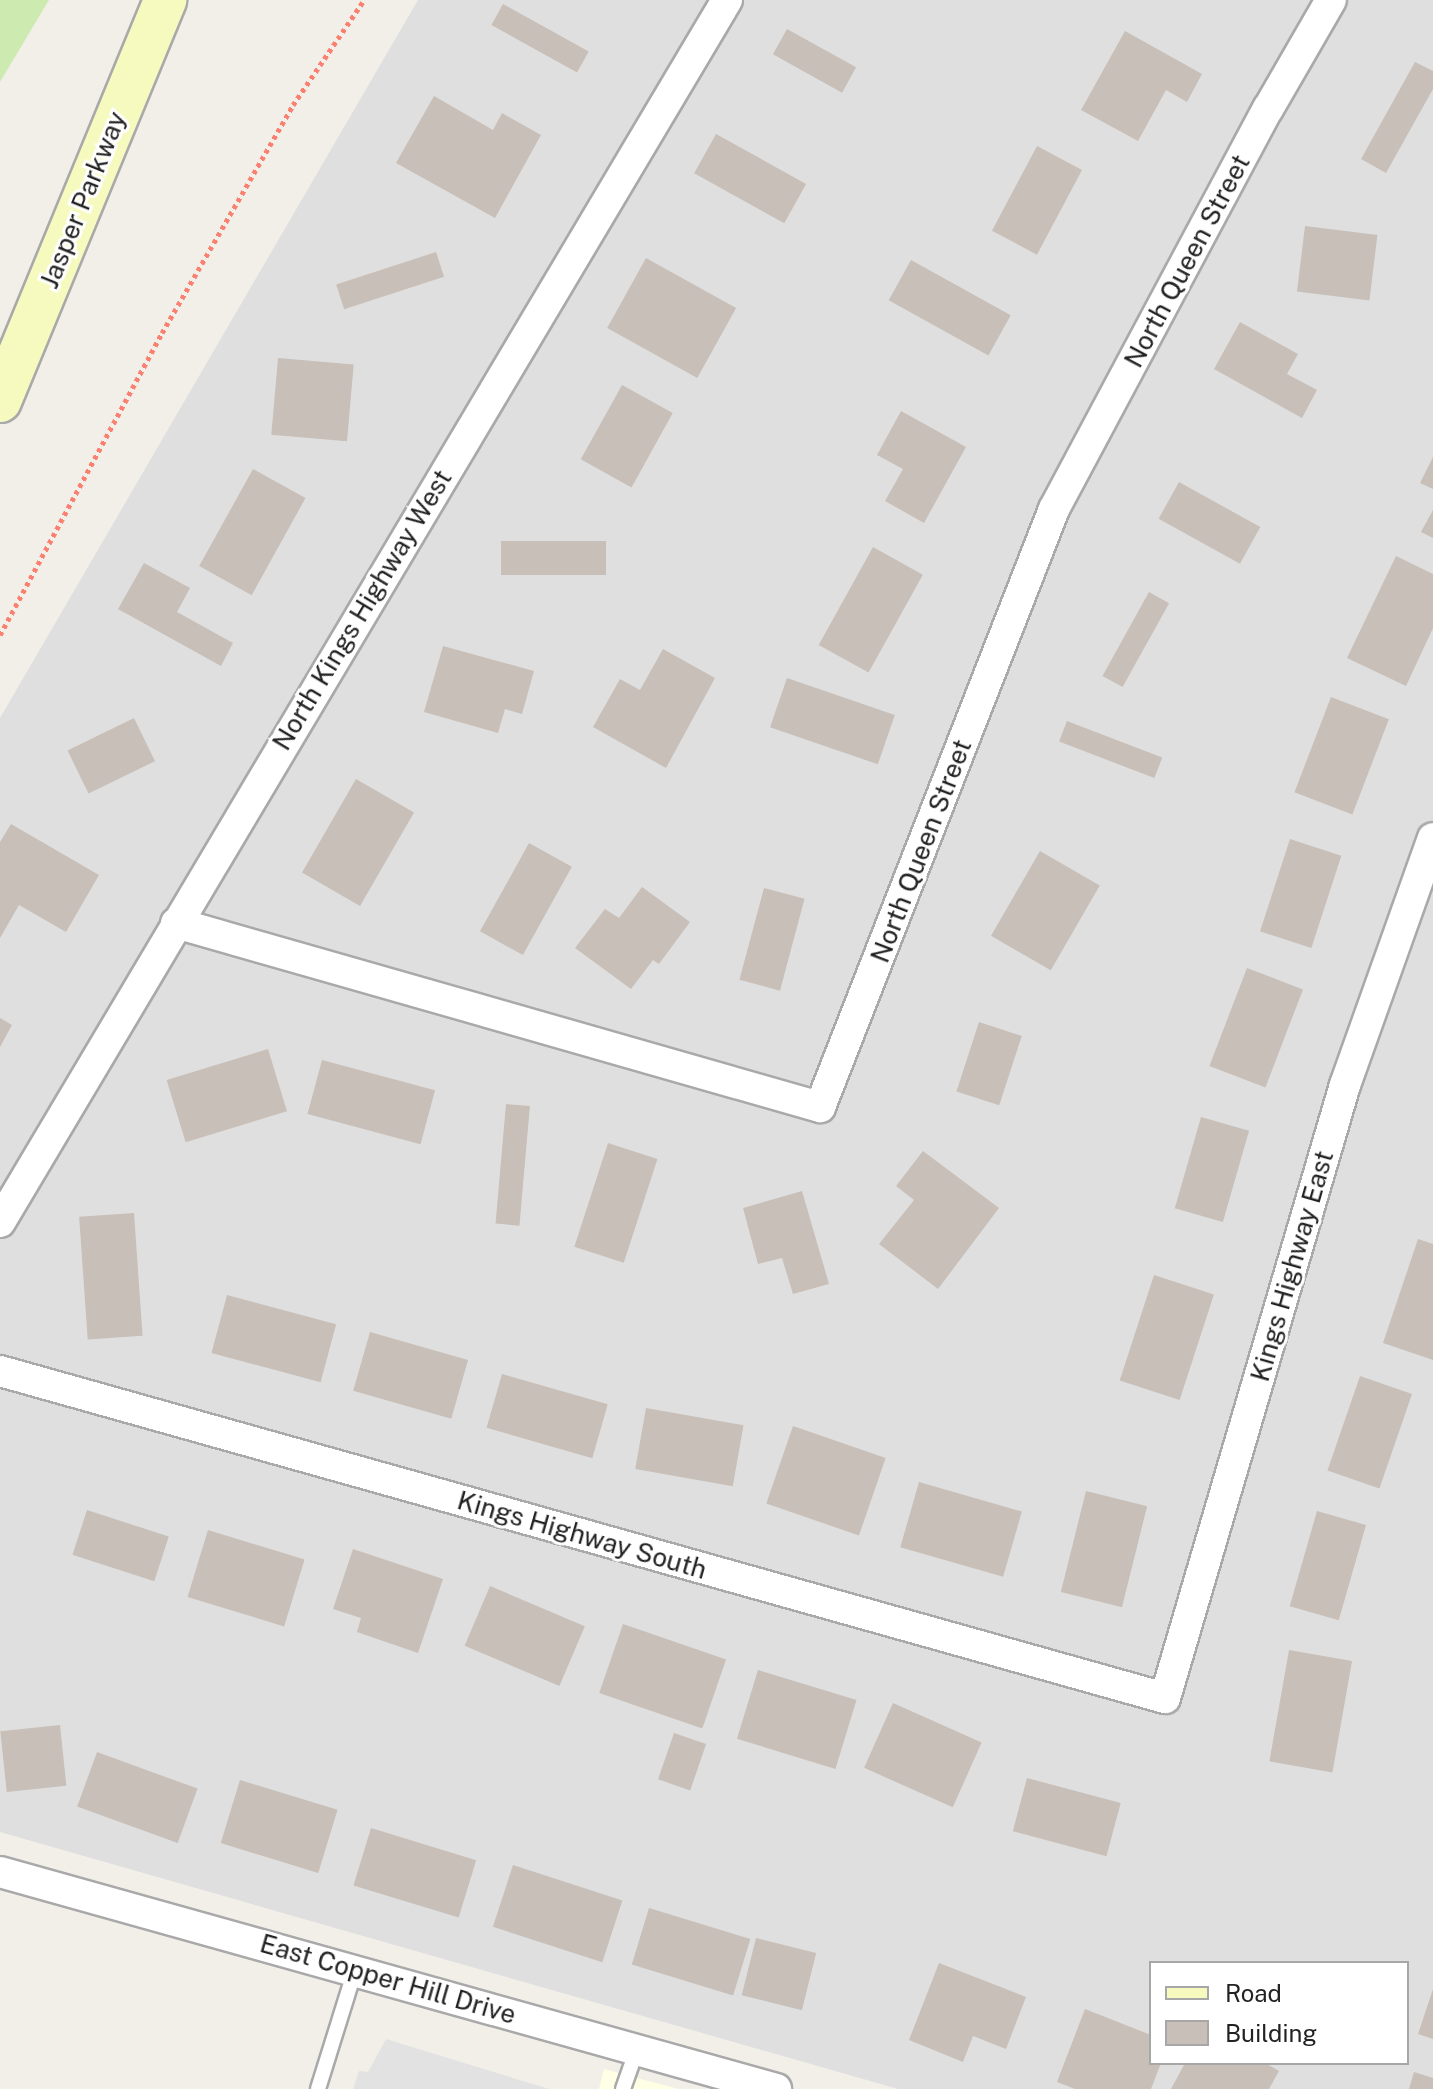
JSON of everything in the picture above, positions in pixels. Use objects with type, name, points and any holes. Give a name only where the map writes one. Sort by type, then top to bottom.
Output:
[{"type":"main road","name":"Jasper Parkway","points":[[0,401],[165,0]]},
{"type":"street","name":"North Kings Highway West","points":[[0,1222],[727,0]]},
{"type":"street","name":"North Queen Street","points":[[176,923],[820,1107],[1054,509],[1268,109],[1331,0]]},
{"type":"street","name":"Kings Highway East","points":[[1165,1698],[1345,1085],[1433,838]]},
{"type":"street","name":"Kings Highway South","points":[[0,1371],[1165,1698]]},
{"type":"street","name":"East Copper Hill Drive","points":[[0,1872],[776,2089]]},
{"type":"lane","points":[[321,2088],[355,1969]]},
{"type":"lane","points":[[623,2089],[637,2049]]},
{"type":"path","points":[[0,635],[169,319],[293,105],[364,0]]},
{"type":"shaded area","points":[[418,0],[1433,0],[1433,2089],[898,2089],[0,1832],[0,718]]},
{"type":"shaded area","points":[[386,2039],[549,2089],[353,2089],[359,2071],[368,2072]]},
{"type":"shaded area","points":[[604,2069],[678,2089],[599,2089]]},
{"type":"green space","points":[[0,0],[49,0],[0,82]]},
{"type":"building","points":[[503,4],[589,52],[577,73],[491,25]]},
{"type":"building","points":[[787,29],[856,67],[842,93],[773,54]]},
{"type":"building","points":[[1125,31],[1202,74],[1187,102],[1166,90],[1138,141],[1081,110]]},
{"type":"building","points":[[1415,62],[1433,71],[1433,89],[1386,173],[1361,159]]},
{"type":"building","points":[[434,96],[493,130],[502,113],[541,135],[495,218],[396,163]]},
{"type":"building","points":[[716,134],[806,184],[784,223],[694,173]]},
{"type":"building","points":[[1037,146],[1082,170],[1037,255],[992,231]]},
{"type":"building","points":[[1305,226],[1377,235],[1369,300],[1297,292]]},
{"type":"building","points":[[436,252],[444,277],[344,309],[336,284]]},
{"type":"building","points":[[646,258],[736,308],[697,378],[607,328]]},
{"type":"building","points":[[911,260],[1011,315],[988,356],[889,300]]},
{"type":"building","points":[[1240,322],[1298,354],[1287,374],[1317,390],[1302,418],[1214,369]]},
{"type":"building","points":[[278,358],[354,365],[347,441],[271,435]]},
{"type":"building","points":[[622,385],[673,413],[632,487],[581,459]]},
{"type":"building","points":[[901,411],[966,447],[924,523],[885,501],[903,469],[877,455]]},
{"type":"building","points":[[1433,457],[1433,489],[1420,483]]},
{"type":"building","points":[[253,469],[305,498],[252,595],[199,566]]},
{"type":"building","points":[[1179,482],[1260,527],[1240,564],[1159,519]]},
{"type":"building","points":[[1433,510],[1433,538],[1421,532]]},
{"type":"building","points":[[501,541],[606,541],[606,575],[501,575]]},
{"type":"building","points":[[873,547],[923,575],[869,673],[819,645]]},
{"type":"building","points":[[1396,556],[1433,574],[1433,628],[1406,686],[1347,658]]},
{"type":"building","points":[[144,563],[190,588],[177,612],[233,643],[221,666],[118,609]]},
{"type":"building","points":[[1149,592],[1169,603],[1123,687],[1102,676]]},
{"type":"building","points":[[443,646],[534,671],[522,714],[505,709],[498,733],[424,712]]},
{"type":"building","points":[[663,649],[715,678],[666,768],[593,727],[620,679],[640,690]]},
{"type":"building","points":[[787,678],[895,715],[878,764],[770,727]]},
{"type":"building","points":[[1331,697],[1389,719],[1352,814],[1294,792]]},
{"type":"building","points":[[134,718],[155,761],[89,794],[67,750]]},
{"type":"building","points":[[1067,721],[1162,758],[1154,778],[1059,742]]},
{"type":"building","points":[[356,779],[414,812],[360,906],[302,873]]},
{"type":"building","points":[[11,824],[99,875],[66,932],[19,905],[0,938],[0,842]]},
{"type":"building","points":[[1290,839],[1341,856],[1311,948],[1260,931]]},
{"type":"building","points":[[529,843],[572,867],[523,955],[480,931]]},
{"type":"building","points":[[1040,851],[1100,886],[1051,970],[991,936]]},
{"type":"building","points":[[642,887],[690,922],[659,964],[653,960],[631,989],[575,948],[605,909],[619,918]]},
{"type":"building","points":[[764,888],[805,899],[780,991],[739,980]]},
{"type":"building","points":[[1247,968],[1303,990],[1265,1088],[1209,1066]]},
{"type":"building","points":[[0,1018],[12,1025],[0,1047]]},
{"type":"building","points":[[979,1022],[1022,1036],[999,1105],[956,1091]]},
{"type":"building","points":[[268,1049],[287,1111],[186,1142],[167,1080]]},
{"type":"building","points":[[322,1060],[435,1090],[421,1144],[308,1114]]},
{"type":"building","points":[[506,1104],[530,1106],[519,1226],[496,1224]]},
{"type":"building","points":[[1201,1117],[1249,1131],[1223,1222],[1175,1208]]},
{"type":"building","points":[[608,1143],[657,1159],[624,1263],[574,1247]]},
{"type":"building","points":[[923,1151],[999,1208],[938,1289],[879,1244],[914,1200],[896,1186]]},
{"type":"building","points":[[802,1191],[829,1284],[793,1294],[782,1258],[758,1264],[743,1208]]},
{"type":"building","points":[[134,1213],[143,1336],[88,1340],[79,1217]]},
{"type":"building","points":[[1418,1239],[1433,1244],[1433,1360],[1383,1343]]},
{"type":"building","points":[[1154,1275],[1214,1294],[1180,1400],[1120,1381]]},
{"type":"building","points":[[227,1295],[336,1324],[321,1382],[211,1353]]},
{"type":"building","points":[[370,1332],[468,1360],[451,1419],[353,1391]]},
{"type":"building","points":[[502,1374],[608,1404],[592,1458],[487,1428]]},
{"type":"building","points":[[1360,1376],[1412,1394],[1379,1488],[1327,1471]]},
{"type":"building","points":[[646,1408],[743,1425],[733,1486],[635,1469]]},
{"type":"building","points":[[793,1426],[886,1458],[859,1535],[766,1504]]},
{"type":"building","points":[[919,1482],[1022,1511],[1003,1577],[900,1547]]},
{"type":"building","points":[[1086,1491],[1147,1506],[1122,1607],[1061,1592]]},
{"type":"building","points":[[87,1510],[169,1537],[154,1581],[72,1555]]},
{"type":"building","points":[[1317,1511],[1366,1525],[1339,1620],[1290,1606]]},
{"type":"building","points":[[208,1530],[305,1560],[284,1626],[188,1597]]},
{"type":"building","points":[[353,1549],[443,1579],[418,1653],[357,1632],[361,1618],[333,1609]]},
{"type":"building","points":[[490,1586],[585,1626],[559,1686],[465,1646]]},
{"type":"building","points":[[623,1624],[726,1659],[702,1729],[599,1693]]},
{"type":"building","points":[[1289,1650],[1352,1661],[1332,1772],[1269,1761]]},
{"type":"building","points":[[758,1670],[856,1700],[835,1769],[737,1739]]},
{"type":"building","points":[[893,1703],[982,1742],[953,1807],[864,1768]]},
{"type":"building","points":[[60,1725],[66,1786],[7,1792],[0,1731]]},
{"type":"building","points":[[674,1733],[706,1744],[690,1790],[658,1779]]},
{"type":"building","points":[[97,1752],[198,1789],[178,1843],[77,1807]]},
{"type":"building","points":[[1027,1778],[1121,1803],[1106,1856],[1013,1831]]},
{"type":"building","points":[[240,1780],[338,1810],[318,1873],[221,1843]]},
{"type":"building","points":[[371,1828],[476,1860],[459,1918],[353,1885]]},
{"type":"building","points":[[513,1865],[622,1901],[602,1962],[493,1927]]},
{"type":"building","points":[[649,1908],[750,1939],[733,1995],[632,1964]]},
{"type":"building","points":[[756,1938],[816,1953],[802,2010],[742,1995]]},
{"type":"building","points":[[939,1963],[1026,1997],[1006,2049],[973,2036],[963,2062],[909,2040]]},
{"type":"building","points":[[1433,1989],[1433,2039],[1418,2034]]},
{"type":"building","points":[[1085,2009],[1149,2034],[1149,2065],[1160,2065],[1151,2089],[1075,2089],[1057,2082]]},
{"type":"building","points":[[1184,2065],[1268,2065],[1279,2071],[1269,2089],[1171,2089]]},
{"type":"building","points":[[1414,2072],[1433,2078],[1433,2089],[1409,2089]]}]
